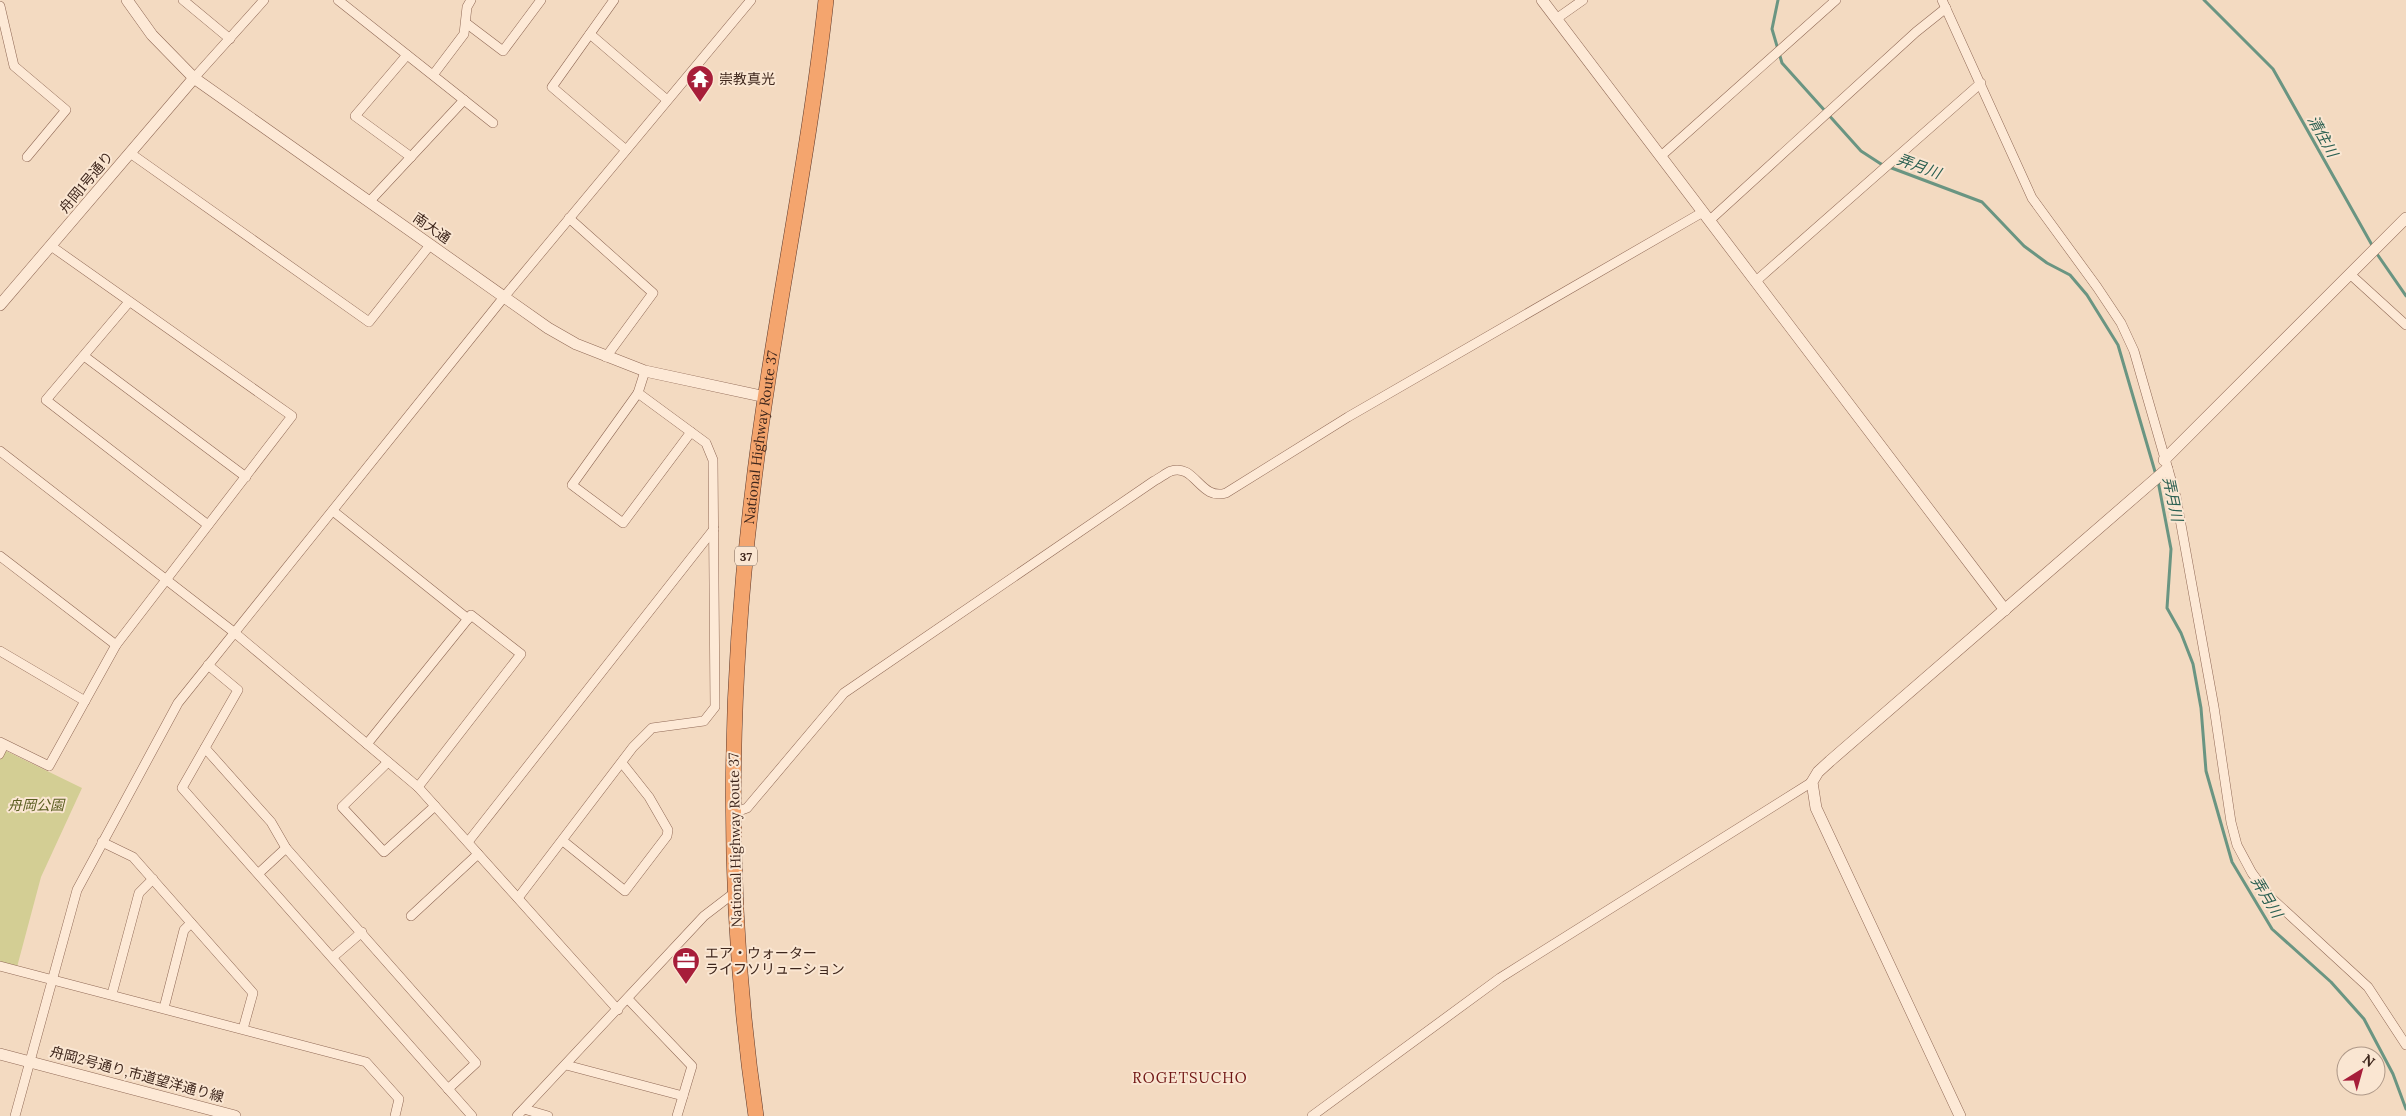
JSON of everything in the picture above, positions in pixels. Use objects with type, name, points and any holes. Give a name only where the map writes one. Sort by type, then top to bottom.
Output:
[{"type":"highway","name":"National Highway Route 37","points":[[756,1116],[744,1032],[734,893],[733,813],[737,641],[752,497],[826,0]]},
{"type":"street","name":"南大通","points":[[127,0],[152,35],[194,78],[504,297],[576,344],[645,372],[766,397]]},
{"type":"street","points":[[183,0],[230,39]]},
{"type":"street","points":[[194,78],[264,0]]},
{"type":"street","points":[[338,0],[493,123]]},
{"type":"street","points":[[433,76],[464,34],[467,7],[471,0]]},
{"type":"street","points":[[466,23],[503,51],[541,0]]},
{"type":"street","points":[[614,0],[552,88],[626,150]]},
{"type":"street","points":[[14,1116],[76,890],[178,703],[504,297],[751,0]]},
{"type":"street","points":[[1542,0],[2005,610]]},
{"type":"street","points":[[1556,19],[1583,0]]},
{"type":"street","points":[[1661,156],[1836,0]]},
{"type":"street","points":[[733,813],[747,808],[844,693],[1154,481],[1171,471],[1179,470],[1192,476],[1211,494],[1226,493],[1348,417],[1706,216],[1825,117],[1944,4],[2032,198],[2121,323],[2134,351],[2176,497],[2214,707],[2231,822],[2237,845],[2252,873],[2269,896],[2368,987],[2380,1002],[2406,1044]]},
{"type":"street","points":[[0,6],[14,66],[66,110],[28,156]]},
{"type":"street","points":[[590,34],[667,100]]},
{"type":"street","points":[[407,55],[355,116],[412,157]]},
{"type":"street","name":"舟岡1号通り","points":[[3,297],[51,246],[194,78]]},
{"type":"street","points":[[1756,281],[1981,83]]},
{"type":"street","points":[[370,202],[464,100]]},
{"type":"street","points":[[130,153],[369,322],[430,245]]},
{"type":"street","points":[[569,218],[652,293],[606,357]]},
{"type":"street","points":[[1312,1116],[1500,978],[1812,782],[1818,772],[1830,761],[2005,610],[2165,464],[2406,218]]},
{"type":"street","points":[[0,755],[2,744],[50,766],[116,645],[292,416],[51,246]]},
{"type":"street","points":[[2351,275],[2406,325]]},
{"type":"street","points":[[129,302],[46,400],[208,525]]},
{"type":"street","points":[[84,356],[246,477]]},
{"type":"street","points":[[645,372],[638,393],[572,485],[623,522],[691,432]]},
{"type":"street","points":[[518,898],[633,747],[652,728],[704,721],[715,707],[713,460],[706,443],[638,393]]},
{"type":"street","points":[[0,451],[235,633],[418,787],[618,1010]]},
{"type":"street","points":[[333,512],[468,619]]},
{"type":"street","points":[[468,842],[714,529]]},
{"type":"street","points":[[0,556],[116,645]]},
{"type":"street","points":[[367,744],[471,615],[521,654],[418,787]]},
{"type":"street","points":[[0,651],[85,701]]},
{"type":"street","points":[[208,665],[238,690],[182,788],[472,1116]]},
{"type":"street","points":[[205,748],[271,822],[286,848],[476,1062],[448,1089]]},
{"type":"street","points":[[388,762],[342,807],[384,852],[435,806]]},
{"type":"street","points":[[563,841],[625,891],[667,836],[668,830],[648,797],[622,763]]},
{"type":"street","points":[[1812,782],[1816,808],[1960,1116]]},
{"type":"street","points":[[102,842],[133,857],[252,993],[243,1029]]},
{"type":"street","points":[[259,873],[286,848]]},
{"type":"street","points":[[411,916],[478,854]]},
{"type":"street","points":[[112,994],[139,893],[154,879]]},
{"type":"street","points":[[521,1113],[704,916],[734,893]]},
{"type":"street","points":[[164,1008],[184,930],[191,923]]},
{"type":"street","points":[[333,957],[362,932]]},
{"type":"street","points":[[0,966],[366,1062],[399,1099],[395,1116]]},
{"type":"street","points":[[628,999],[692,1066],[677,1116]]},
{"type":"street","name":"舟岡2号通り,市道望洋通り線","points":[[0,1054],[235,1116]]},
{"type":"street","points":[[566,1065],[683,1096]]},
{"type":"street","points":[[521,1113],[548,1116]]},
{"type":"green space","name":"舟岡公園","points":[[0,748],[82,788],[41,877],[17,967],[0,962]]},
{"type":"waterway","name":"弄月川","points":[[1778,0],[1772,29],[1782,63],[1861,151],[1881,164],[1982,202],[2024,246],[2047,263],[2070,275],[2087,295],[2118,345],[2156,475]]},
{"type":"waterway","name":"清住川","points":[[2204,0],[2273,69],[2377,254],[2406,296]]},
{"type":"waterway","name":"弄月川","points":[[2158,481],[2171,549],[2167,608],[2181,633],[2193,664],[2201,708],[2206,771],[2232,862],[2272,929],[2331,982],[2364,1019],[2393,1074],[2406,1109]]},
{"type":"place","name":"崇教真光","points":[[700,103]]},
{"type":"place","name":"エア・ウォーター ライフソリューション","points":[[686,985]]},
{"type":"district","name":"ROGETSUCHO","points":[[1190,1077]]}]
